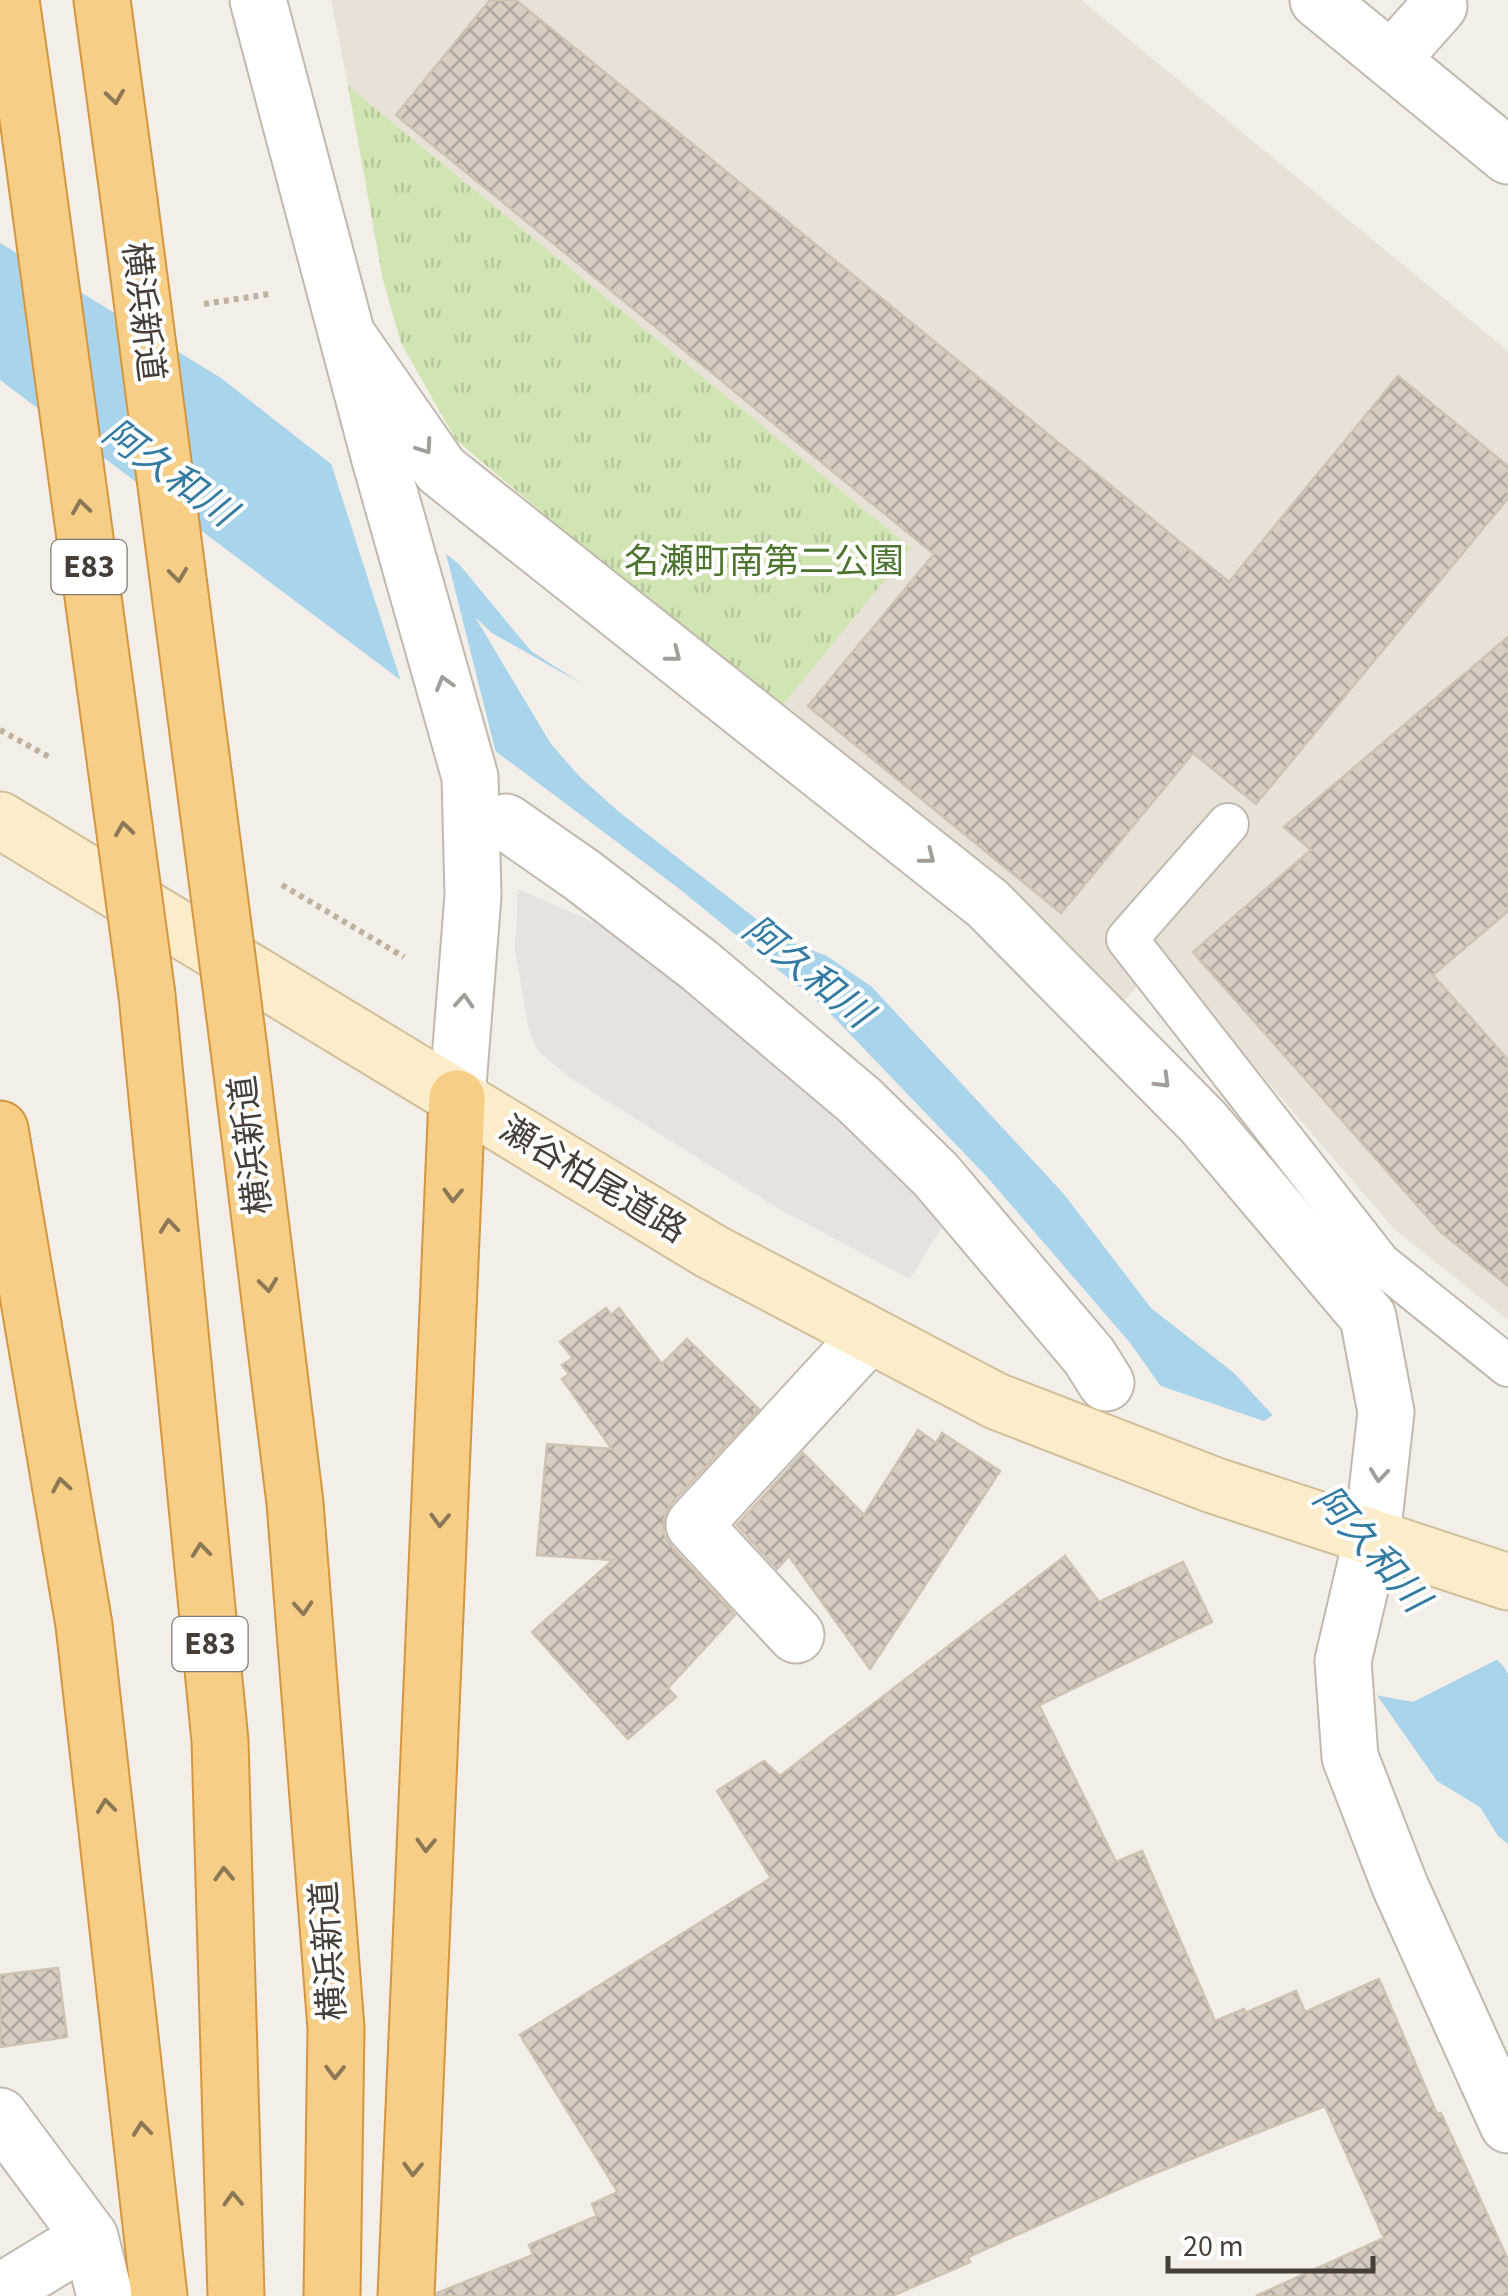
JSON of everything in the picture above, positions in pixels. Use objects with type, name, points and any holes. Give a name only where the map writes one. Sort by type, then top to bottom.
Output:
[{"type":"highway","name":"E83","points":[[12,0],[147,994],[220,1741],[236,2296]]},
{"type":"highway","name":"横浜新道","points":[[102,0],[295,1503],[336,2028],[332,2296]]},
{"type":"highway","points":[[406,2296],[457,1098]]},
{"type":"highway","points":[[0,1129],[84,1624],[160,2296]]},
{"type":"main road","name":"瀬谷柏尾道路","points":[[0,820],[712,1252],[996,1401],[1214,1486],[1508,1582]]},
{"type":"street","points":[[258,0],[379,456],[470,776],[473,896],[457,1098]]},
{"type":"street","points":[[1318,0],[1508,156]]},
{"type":"street","points":[[1391,60],[1438,6]]},
{"type":"street","points":[[350,338],[441,470],[988,904],[1204,1122],[1368,1318],[1386,1412],[1372,1537],[1342,1661],[1350,1758],[1400,1886],[1508,2125]]},
{"type":"street","points":[[506,822],[700,966],[858,1100],[936,1175],[1089,1356],[1106,1383]]},
{"type":"street","points":[[796,1634],[694,1524],[869,1335]]},
{"type":"street","points":[[0,2116],[90,2237],[105,2296]]},
{"type":"street","points":[[0,2292],[90,2237]]},
{"type":"lane","points":[[1228,824],[1128,939],[1380,1263],[1508,1366]]},
{"type":"shaded area","points":[[331,0],[1081,0],[1508,351],[1508,1320],[1394,1229],[1161,958],[1118,1008],[778,711],[911,548],[348,86]]},
{"type":"shaded area","points":[[518,889],[593,922],[669,973],[856,1133],[944,1223],[910,1279],[779,1209],[569,1077],[538,1051],[529,1031],[515,950]]},
{"type":"green space","name":"名瀬町南第二公園","points":[[348,86],[911,548],[778,711],[456,440],[401,343],[383,280]]},
{"type":"water","name":"阿久和川","points":[[0,243],[221,378],[459,564],[531,651],[582,684],[492,633],[475,617],[551,744],[579,776],[619,812],[782,939],[827,956],[872,987],[1063,1193],[1151,1308],[1234,1373],[1504,1667],[1508,1674],[1508,1844],[1498,1836],[1480,1807],[1437,1781],[1131,1344],[988,1178],[824,1007],[677,887],[0,380]]},
{"type":"pier","points":[[329,457],[444,546],[497,757],[402,685]]},
{"type":"pier","points":[[1152,1383],[1264,1421],[1277,1412],[1502,1657],[1413,1702],[1369,1694]]},
{"type":"building","points":[[490,0],[516,0],[1229,582],[1398,376],[1508,466],[1508,498],[1256,804],[1193,753],[1061,913],[808,706],[934,554],[396,115]]},
{"type":"building","points":[[1508,637],[1508,911],[1433,975],[1508,1060],[1508,1286],[1441,1232],[1193,952],[1311,850],[1284,827]]},
{"type":"building","points":[[606,1308],[611,1315],[619,1308],[662,1364],[687,1339],[759,1409],[671,1504],[664,1518],[664,1534],[671,1546],[735,1615],[668,1688],[676,1697],[628,1739],[532,1632],[613,1560],[537,1555],[547,1444],[612,1449],[562,1379],[569,1374],[562,1365],[573,1358],[560,1342]]},
{"type":"building","points":[[918,1430],[936,1443],[942,1433],[1000,1471],[870,1669],[789,1556],[777,1569],[737,1525],[803,1453],[864,1515]]},
{"type":"building","points":[[1065,1556],[1099,1602],[1183,1562],[1212,1622],[1039,1705],[1116,1862],[1142,1851],[1215,2021],[1296,1991],[1305,2012],[1379,1979],[1437,2114],[1441,2113],[1508,2260],[1508,2296],[1256,2296],[1384,2238],[1325,2106],[1143,2178],[892,2296],[437,2296],[533,2255],[529,2245],[597,2216],[592,2204],[618,2192],[520,2035],[771,1878],[717,1791],[764,1761],[780,1776]]},
{"type":"building","points":[[58,1968],[67,2037],[0,2047],[0,1975]]}]
